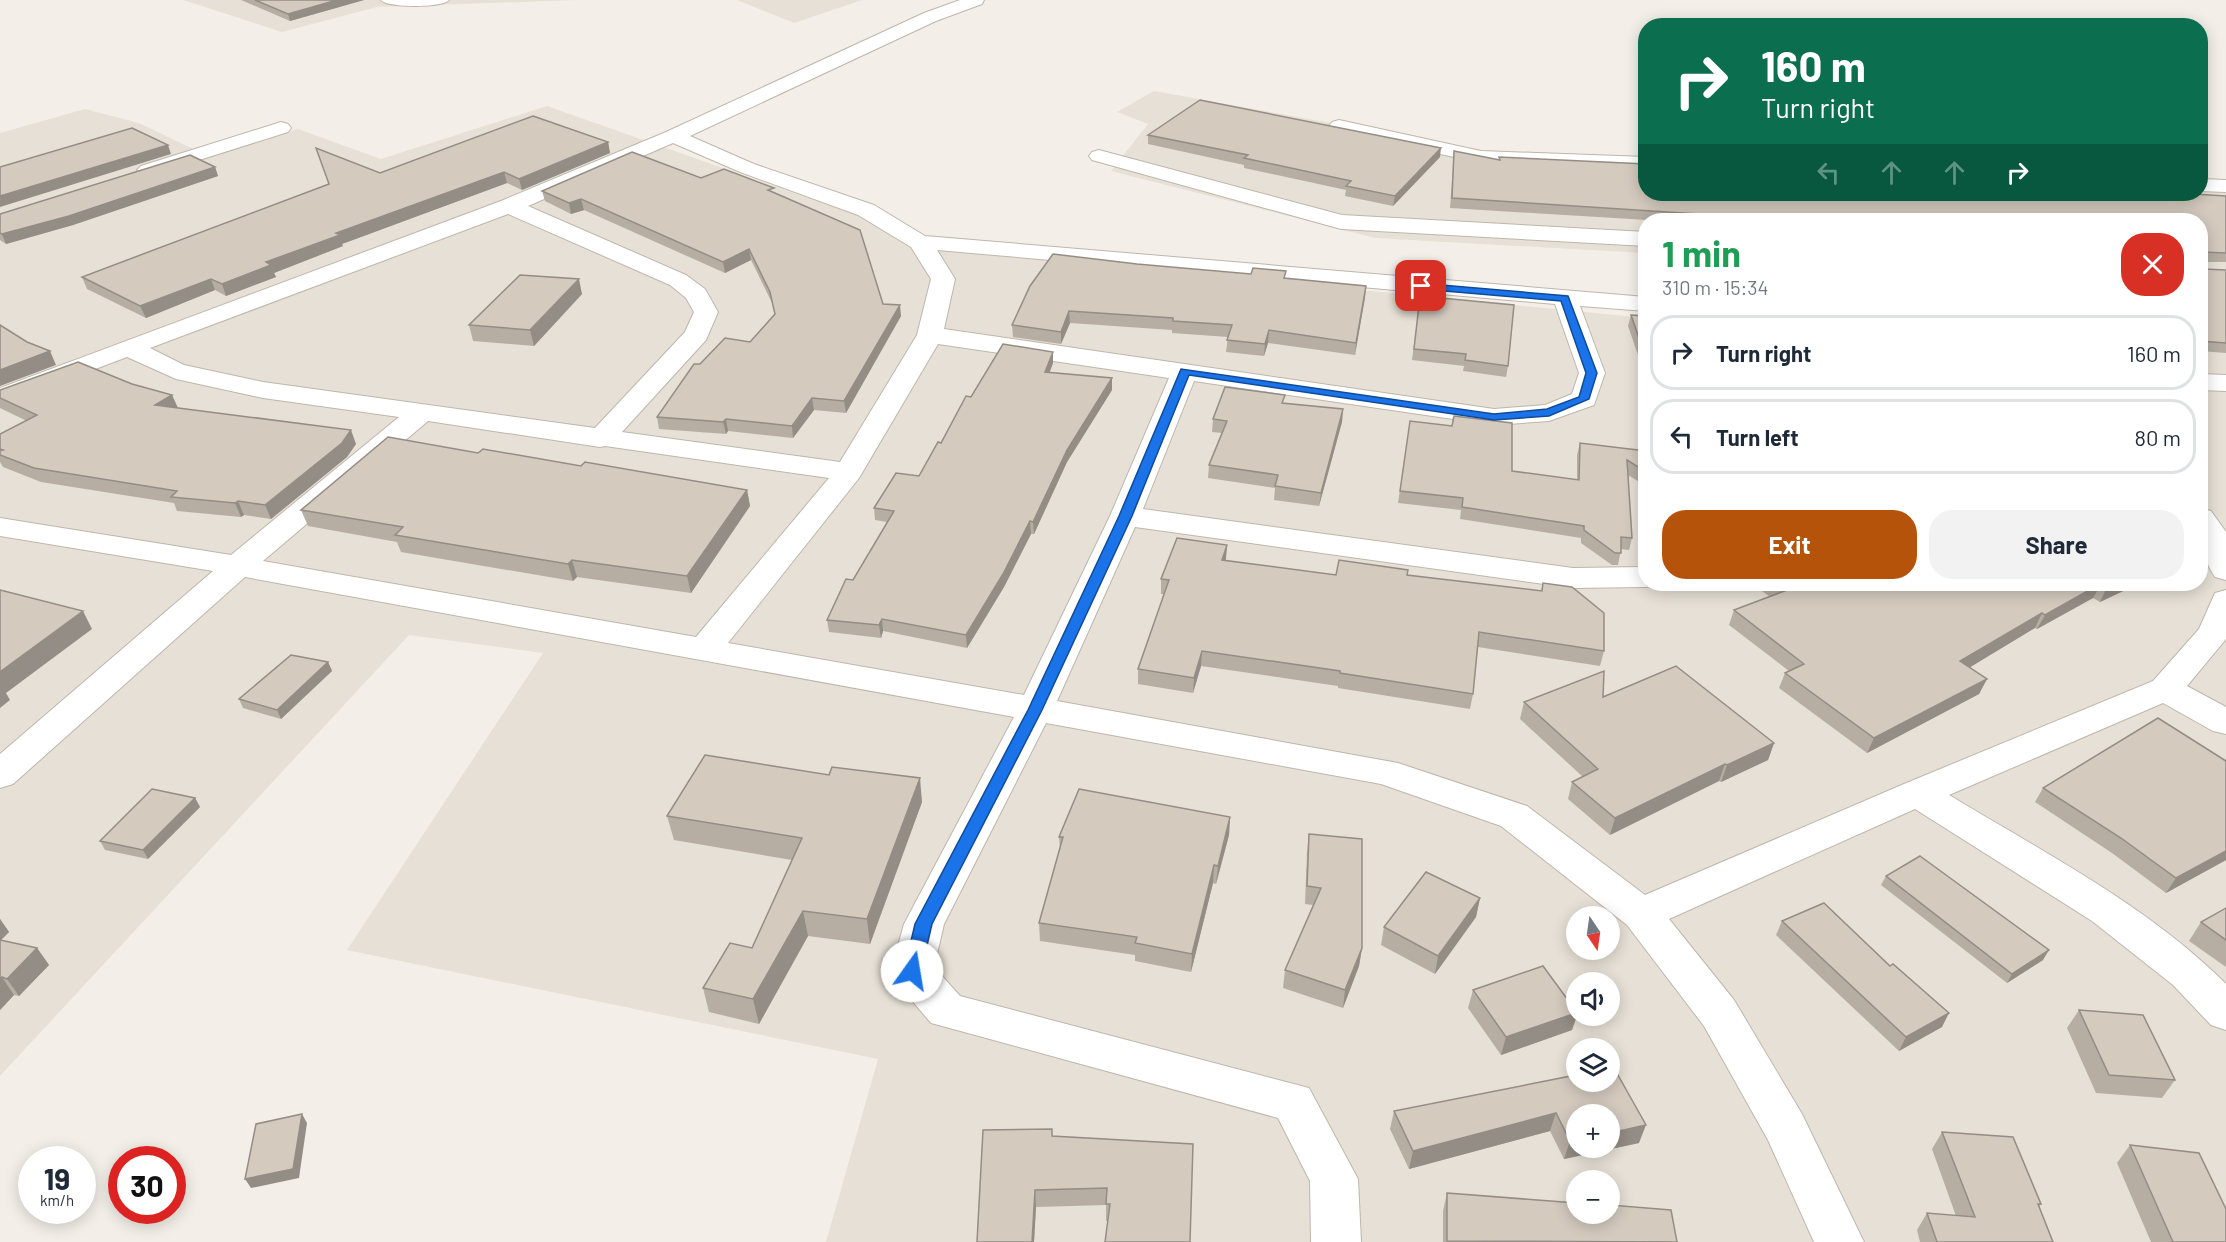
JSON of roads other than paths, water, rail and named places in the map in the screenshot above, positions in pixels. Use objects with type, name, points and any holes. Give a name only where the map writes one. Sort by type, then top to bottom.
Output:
[{"type":"street","points":[[388,0],[441,0]]},
{"type":"street","points":[[0,397],[128,347],[509,206],[674,136],[930,17],[976,0]]},
{"type":"street","points":[[1339,126],[1481,157],[1638,163]]},
{"type":"street","points":[[124,177],[281,128]]},
{"type":"street","points":[[674,136],[747,168],[866,210],[920,242],[1638,303]]},
{"type":"street","points":[[1099,156],[1341,222],[1638,239]]},
{"type":"street","points":[[2208,185],[2226,186]]},
{"type":"street","points":[[509,206],[678,280],[696,294],[706,312],[697,335],[600,439]]},
{"type":"street","points":[[704,650],[849,472],[930,335],[943,279],[920,242]]},
{"type":"street","points":[[930,335],[1494,417],[1549,412],[1584,399],[1592,373],[1565,298]]},
{"type":"street","points":[[128,347],[176,371],[264,390],[600,439],[849,472]]},
{"type":"street","points":[[1185,371],[1125,516],[1035,710],[924,924],[912,971],[946,1010],[1293,1102],[1334,1179],[1336,1242]]},
{"type":"street","points":[[2208,382],[2226,383]]},
{"type":"street","points":[[0,776],[238,566],[421,413]]},
{"type":"street","points":[[1125,516],[1489,568],[1573,578],[1638,577]]},
{"type":"street","points":[[0,527],[238,566],[1193,737],[1396,776],[1514,816],[1641,915],[1719,1014],[1786,1128],[1839,1242]]},
{"type":"street","points":[[2208,528],[2219,544],[2226,570]]},
{"type":"street","points":[[1641,915],[1917,794],[2165,689],[2214,632],[2226,600]]},
{"type":"street","points":[[2165,689],[2226,722]]},
{"type":"street","points":[[1917,794],[2106,910],[2188,973],[2226,1012]]}]
